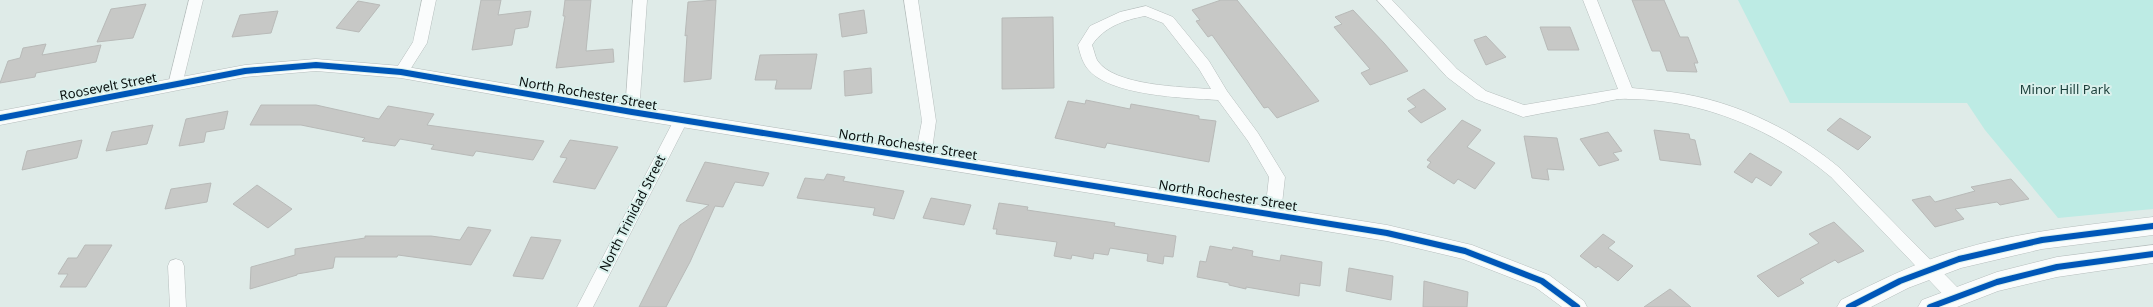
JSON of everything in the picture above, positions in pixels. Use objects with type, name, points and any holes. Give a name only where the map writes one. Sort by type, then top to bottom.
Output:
[{"type":"main road","points":[[1849,307],[1900,281],[1959,259],[2042,240],[2153,226]]},
{"type":"main road","points":[[1930,307],[1997,282],[2058,267],[2153,254]]},
{"type":"street","points":[[175,85],[196,0]]},
{"type":"street","points":[[401,72],[420,43],[429,0]]},
{"type":"street","points":[[632,112],[640,0]]},
{"type":"street","points":[[911,0],[929,121],[923,157]]},
{"type":"street","points":[[1384,0],[1452,73],[1481,95],[1523,111],[1627,93],[1668,97],[1704,104],[1746,118],[1781,134],[1817,157],[1836,173],[1956,297]]},
{"type":"street","points":[[1590,0],[1627,93]]},
{"type":"street","points":[[1222,95],[1156,89],[1113,80],[1093,65],[1085,45],[1095,30],[1125,15],[1146,11],[1168,20],[1204,64],[1222,95],[1253,138],[1277,177],[1273,213]]},
{"type":"street","name":"North Rochester Street","points":[[220,76],[282,67],[316,65],[401,72],[681,120],[1273,213],[1387,233],[1465,251],[1542,281],[1577,307]]},
{"type":"street","name":"Roosevelt Street","points":[[0,118],[220,76]]},
{"type":"street","name":"North Trinidad Street","points":[[585,307],[681,120]]},
{"type":"street","points":[[176,266],[178,307]]},
{"type":"green space","name":"Minor Hill Park","points":[[1738,0],[2153,0],[2153,209],[2058,218],[1985,130],[1967,103],[1790,103]]},
{"type":"building","points":[[481,0],[501,0],[498,15],[531,11],[528,27],[515,29],[512,45],[472,50]]},
{"type":"building","points":[[565,0],[591,0],[586,51],[613,49],[614,62],[556,68],[565,16],[563,16]]},
{"type":"building","points":[[716,0],[711,79],[684,82],[687,35],[685,36],[688,2]]},
{"type":"building","points":[[1221,0],[1237,0],[1319,101],[1277,118],[1268,107],[1264,108],[1212,35],[1208,37],[1196,21],[1200,20],[1192,10]]},
{"type":"building","points":[[1632,0],[1664,0],[1680,37],[1688,37],[1698,63],[1694,63],[1697,72],[1667,71],[1660,51],[1652,51]]},
{"type":"building","points":[[358,1],[380,5],[359,32],[336,28]]},
{"type":"building","points":[[146,4],[133,38],[97,42],[111,9]]},
{"type":"building","points":[[864,10],[867,33],[842,37],[839,14]]},
{"type":"building","points":[[1353,10],[1408,71],[1370,85],[1361,73],[1370,69],[1334,27],[1342,24],[1335,17]]},
{"type":"building","points":[[278,11],[271,33],[232,37],[240,15]]},
{"type":"building","points":[[1053,17],[1054,88],[1002,89],[1002,18]]},
{"type":"building","points":[[1540,27],[1570,27],[1579,50],[1548,50]]},
{"type":"building","points":[[1486,36],[1506,57],[1486,65],[1474,40]]},
{"type":"building","points":[[46,44],[42,55],[101,45],[96,62],[36,73],[35,77],[0,83],[8,61],[20,58],[23,48]]},
{"type":"building","points":[[817,54],[811,89],[775,89],[777,80],[755,80],[760,55]]},
{"type":"building","points":[[871,68],[872,93],[845,96],[844,71]]},
{"type":"building","points":[[1424,89],[1446,109],[1421,123],[1408,111],[1416,107],[1407,99]]},
{"type":"building","points":[[1086,100],[1130,109],[1131,104],[1199,116],[1199,119],[1216,121],[1209,162],[1107,143],[1105,148],[1055,138],[1068,101],[1085,104]]},
{"type":"building","points":[[261,105],[316,105],[379,119],[388,106],[434,114],[427,125],[544,141],[533,160],[476,151],[473,156],[431,149],[434,145],[400,139],[395,146],[362,141],[365,138],[301,125],[250,125]]},
{"type":"building","points":[[228,111],[224,129],[206,132],[204,142],[179,146],[186,119]]},
{"type":"building","points":[[1840,118],[1871,137],[1858,150],[1827,130]]},
{"type":"building","points":[[1462,120],[1481,130],[1467,147],[1495,163],[1475,189],[1458,179],[1454,184],[1427,167],[1431,162],[1427,160]]},
{"type":"building","points":[[153,125],[147,144],[106,151],[112,132]]},
{"type":"building","points":[[1654,130],[1689,134],[1690,139],[1695,140],[1701,165],[1660,160]]},
{"type":"building","points":[[1608,132],[1622,151],[1613,153],[1619,160],[1599,166],[1580,139]]},
{"type":"building","points":[[1524,136],[1557,138],[1564,170],[1547,169],[1549,180],[1532,178]]},
{"type":"building","points":[[82,140],[77,158],[22,170],[27,151]]},
{"type":"building","points":[[570,140],[618,147],[595,189],[553,182],[567,158],[560,157]]},
{"type":"building","points":[[1750,153],[1782,172],[1771,186],[1756,177],[1752,183],[1734,172]]},
{"type":"building","points":[[705,162],[769,173],[763,186],[735,182],[723,207],[715,206],[690,262],[666,307],[639,307],[680,225],[709,205],[686,201]]},
{"type":"building","points":[[827,174],[845,177],[843,181],[904,191],[894,219],[873,215],[875,208],[797,198],[805,178],[824,180]]},
{"type":"building","points":[[2011,179],[2029,199],[2000,205],[1997,202],[1955,209],[1964,219],[1935,227],[1912,200],[1930,196],[1935,202],[1975,191],[1971,187]]},
{"type":"building","points":[[211,183],[207,202],[165,209],[171,189]]},
{"type":"building","points":[[257,185],[292,209],[268,228],[233,204]]},
{"type":"building","points":[[931,198],[971,205],[964,225],[923,218]]},
{"type":"building","points":[[999,203],[1028,207],[1027,210],[1115,223],[1114,226],[1176,236],[1173,257],[1164,256],[1163,264],[1147,261],[1148,254],[1110,248],[1108,255],[1094,253],[1093,259],[1072,255],[1071,259],[1054,256],[1057,242],[996,234],[997,229],[993,229]]},
{"type":"building","points":[[1834,222],[1864,251],[1838,263],[1835,260],[1800,279],[1804,283],[1778,297],[1757,276],[1819,243],[1809,234]]},
{"type":"building","points":[[468,227],[491,230],[471,265],[398,255],[397,257],[335,257],[333,268],[297,274],[250,289],[251,267],[295,255],[295,249],[365,238],[365,236],[431,236],[460,240]]},
{"type":"building","points":[[1603,234],[1615,242],[1608,248],[1633,266],[1618,281],[1598,266],[1596,268],[1580,256]]},
{"type":"building","points":[[531,237],[561,240],[543,279],[513,276]]},
{"type":"building","points":[[85,245],[112,245],[86,287],[60,287],[68,274],[58,274],[68,258],[77,258]]},
{"type":"building","points":[[1210,246],[1232,250],[1233,247],[1253,251],[1252,256],[1280,261],[1281,255],[1322,262],[1320,286],[1300,283],[1299,296],[1246,287],[1246,289],[1229,285],[1229,283],[1197,277],[1200,261],[1206,262]]},
{"type":"building","points":[[1349,268],[1393,276],[1391,300],[1346,291]]},
{"type":"building","points":[[1424,281],[1468,292],[1467,307],[1423,307]]},
{"type":"building","points":[[1670,289],[1691,307],[1644,307]]},
{"type":"cycle path","points":[[0,118],[245,71],[316,65],[401,72],[632,112],[1387,233],[1465,251],[1542,281],[1577,307]]},
{"type":"cycle path","points":[[1849,307],[1900,281],[1959,259],[2042,240],[2153,226]]},
{"type":"cycle path","points":[[1930,307],[1997,282],[2057,267],[2153,254]]}]
